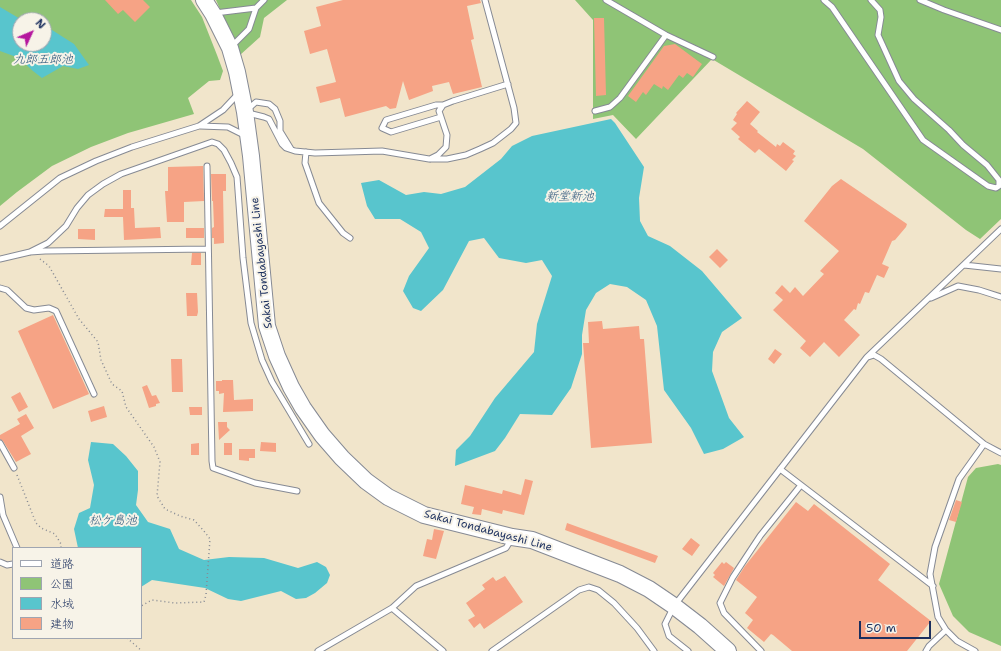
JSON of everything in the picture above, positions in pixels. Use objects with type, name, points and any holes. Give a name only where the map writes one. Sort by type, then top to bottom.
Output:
[{"type":"main road","name":"Sakai Tondabayashi Line","points":[[204,0],[213,14],[230,48],[237,72],[245,112],[267,326],[277,356],[288,381],[303,408],[322,435],[342,458],[366,480],[388,497],[424,516],[512,537],[532,540],[620,574],[649,589],[674,606],[700,626],[728,651]]},
{"type":"lane","points":[[230,48],[250,29],[256,8],[264,0]]},
{"type":"lane","points":[[245,112],[269,119],[282,144],[286,148],[295,152],[382,151],[429,159],[447,159],[466,155],[493,142],[511,129],[516,123],[508,84],[485,0]]},
{"type":"lane","points":[[606,0],[666,35],[713,57]]},
{"type":"lane","points":[[824,0],[832,7],[923,140],[988,186],[996,188],[999,186],[999,180],[987,165],[962,145],[949,130],[914,99],[899,81],[878,35],[880,10],[871,0]]},
{"type":"lane","points":[[920,0],[1001,30]]},
{"type":"lane","points":[[213,14],[256,8]]},
{"type":"lane","points":[[595,111],[610,106],[620,98],[666,35]]},
{"type":"lane","points":[[441,117],[391,132],[382,128],[386,120],[436,105],[443,105],[508,84]]},
{"type":"lane","points":[[0,226],[60,178],[96,161],[132,147],[199,126],[223,110],[240,92]]},
{"type":"lane","points":[[245,112],[256,102],[269,104],[275,109],[280,121],[280,131],[291,149]]},
{"type":"lane","points":[[429,159],[438,155],[446,147],[447,135],[439,111],[443,105]]},
{"type":"lane","points":[[199,126],[228,127],[248,138]]},
{"type":"lane","points":[[0,260],[30,252],[48,243],[66,226],[77,208],[88,195],[102,184],[121,174],[212,142],[218,144],[224,150],[237,177],[243,258],[251,324],[262,360],[272,382],[308,444]]},
{"type":"lane","points":[[306,152],[305,163],[319,204],[343,233],[350,238]]},
{"type":"lane","points":[[207,166],[213,468],[255,483],[297,491]]},
{"type":"lane","points":[[688,651],[669,636],[665,624],[668,615],[674,606],[867,357],[1001,229]]},
{"type":"lane","points":[[30,252],[208,249]]},
{"type":"lane","points":[[964,265],[1001,269]]},
{"type":"lane","points":[[927,300],[958,286],[979,290],[1001,298]]},
{"type":"lane","points":[[0,288],[7,290],[26,308],[34,310],[49,308],[56,311],[94,394]]},
{"type":"lane","points":[[867,357],[874,355],[881,359],[984,444],[1001,452]]},
{"type":"lane","points":[[0,443],[14,468]]},
{"type":"lane","points":[[975,651],[957,641],[946,630],[938,617],[930,574],[935,547],[959,478],[984,444]]},
{"type":"lane","points":[[780,469],[932,586]]},
{"type":"lane","points":[[761,651],[727,617],[720,603],[733,576],[760,536],[801,485]]},
{"type":"lane","points":[[0,497],[3,515],[16,547]]},
{"type":"lane","points":[[318,651],[392,608],[416,586],[506,548],[512,537]]},
{"type":"lane","points":[[0,562],[7,565],[12,564]]},
{"type":"lane","points":[[492,651],[580,590],[590,587],[598,590],[614,603],[637,628],[654,651]]},
{"type":"lane","points":[[392,608],[443,651]]},
{"type":"lane","points":[[926,651],[929,646],[946,630]]},
{"type":"path","points":[[30,252],[49,266],[79,319],[98,342],[101,360],[112,384],[122,391],[126,407],[154,447],[160,462],[157,496],[165,509],[180,516],[194,520],[210,539],[206,595],[204,602],[175,603],[152,600],[142,605]]},
{"type":"path","points":[[14,468],[36,523],[41,528],[55,534],[61,544],[61,547]]},
{"type":"path","points":[[128,639],[142,651]]},
{"type":"green space","points":[[0,0],[191,0],[202,17],[223,71],[220,80],[209,81],[188,98],[194,114],[128,133],[91,147],[52,166],[0,206]]},
{"type":"green space","points":[[216,0],[287,0],[264,18],[260,37],[240,55]]},
{"type":"green space","points":[[575,0],[1001,0],[1001,219],[980,239],[966,230],[863,149],[712,59],[636,139],[613,115],[593,119],[593,20]]},
{"type":"green space","points":[[998,464],[1001,465],[1001,646],[969,632],[953,616],[939,584],[968,477],[976,468]]},
{"type":"water","name":"九郎五郎池","points":[[0,7],[12,14],[12,52],[52,52],[52,30],[74,44],[89,65],[78,69],[63,66],[42,78],[19,58],[0,51]]},
{"type":"water","name":"新堂新池","points":[[611,119],[644,167],[639,198],[640,221],[648,236],[670,246],[702,271],[742,318],[722,332],[713,352],[712,371],[729,418],[744,437],[723,449],[704,454],[691,428],[664,390],[657,326],[646,300],[627,287],[610,284],[596,293],[586,310],[582,335],[582,354],[571,388],[552,415],[520,414],[495,451],[455,466],[456,450],[470,436],[495,398],[534,352],[537,324],[552,276],[542,260],[526,263],[499,258],[484,238],[469,241],[443,290],[421,311],[413,308],[403,291],[409,276],[429,248],[421,232],[400,219],[375,219],[367,206],[361,183],[379,180],[406,195],[424,192],[441,194],[465,187],[501,159],[512,146],[532,136]]},
{"type":"water","name":"松ケ島池","points":[[91,442],[113,444],[126,456],[138,471],[136,505],[148,522],[170,529],[179,549],[204,560],[229,557],[264,558],[298,568],[317,562],[326,567],[330,575],[327,583],[306,598],[296,599],[281,591],[241,601],[228,599],[205,588],[152,580],[142,586],[142,547],[78,547],[74,529],[79,513],[90,508],[94,485],[88,460]]},
{"type":"building","points":[[105,0],[143,0],[150,7],[135,22],[123,10],[118,14]]},
{"type":"building","points":[[343,0],[480,0],[481,3],[467,6],[474,39],[471,40],[482,87],[453,94],[449,82],[432,86],[433,91],[409,100],[403,81],[396,108],[390,109],[386,106],[345,117],[340,98],[320,103],[316,87],[336,82],[327,49],[310,54],[304,31],[321,26],[316,7]]},
{"type":"building","points":[[594,18],[604,18],[606,95],[596,96]]},
{"type":"building","points":[[675,44],[702,64],[693,77],[687,73],[683,78],[679,75],[668,90],[663,86],[662,89],[654,84],[646,95],[643,92],[636,102],[628,96],[664,46]]},
{"type":"building","points":[[747,101],[760,112],[750,124],[758,131],[757,132],[776,147],[777,144],[780,146],[783,142],[795,151],[793,154],[796,156],[792,160],[794,161],[786,171],[759,149],[755,153],[738,139],[740,137],[731,129],[737,123],[733,120],[737,114],[736,113]]},
{"type":"building","points":[[203,166],[204,201],[184,202],[184,222],[167,222],[165,191],[168,191],[168,167]]},
{"type":"building","points":[[211,174],[226,174],[226,191],[223,191],[224,243],[214,244],[214,238],[212,238],[212,228],[214,227]]},
{"type":"building","points":[[841,179],[907,224],[895,240],[892,241],[882,264],[889,267],[884,278],[877,275],[869,293],[865,292],[860,304],[858,303],[856,310],[854,309],[844,320],[860,335],[839,357],[824,342],[810,357],[800,348],[806,341],[773,310],[783,300],[775,293],[782,285],[790,293],[795,287],[803,296],[824,274],[820,271],[839,251],[804,221],[832,186]]},
{"type":"building","points":[[123,190],[131,190],[131,208],[134,208],[135,228],[160,227],[161,238],[124,240],[123,217],[104,217],[105,209],[123,209]]},
{"type":"building","points":[[186,228],[204,228],[204,238],[186,238]]},
{"type":"building","points":[[78,229],[95,229],[95,240],[78,239]]},
{"type":"building","points":[[717,249],[728,260],[720,268],[709,257]]},
{"type":"building","points":[[192,253],[201,253],[201,265],[191,265]]},
{"type":"building","points":[[186,293],[197,293],[197,316],[187,316]]},
{"type":"building","points":[[53,315],[89,394],[53,409],[18,331]]},
{"type":"building","points":[[602,321],[603,329],[639,326],[640,339],[644,339],[652,443],[591,448],[583,343],[589,343],[588,322]]},
{"type":"building","points":[[775,349],[782,354],[774,364],[768,359]]},
{"type":"building","points":[[171,359],[182,359],[183,392],[172,392]]},
{"type":"building","points":[[233,380],[234,400],[253,399],[253,411],[223,412],[224,393],[219,394],[219,391],[216,391],[216,381]]},
{"type":"building","points":[[147,385],[152,396],[156,395],[160,403],[149,408],[142,387]]},
{"type":"building","points":[[20,392],[28,407],[19,412],[11,397]]},
{"type":"building","points":[[104,406],[107,417],[91,422],[88,411]]},
{"type":"building","points":[[189,407],[202,407],[202,415],[190,415]]},
{"type":"building","points":[[26,414],[34,428],[21,436],[31,454],[16,462],[3,441],[0,439],[0,435],[20,424],[17,419]]},
{"type":"building","points":[[218,422],[227,422],[227,427],[230,430],[219,440]]},
{"type":"building","points":[[261,442],[276,443],[276,452],[260,451]]},
{"type":"building","points":[[199,443],[199,455],[191,455],[191,444]]},
{"type":"building","points":[[224,443],[232,443],[232,455],[224,455]]},
{"type":"building","points":[[239,449],[255,449],[255,458],[249,458],[249,461],[239,460]]},
{"type":"building","points":[[525,479],[533,481],[524,515],[503,510],[502,514],[482,509],[481,515],[472,514],[474,507],[461,504],[465,485],[502,494],[503,490],[521,495]]},
{"type":"building","points":[[956,500],[962,502],[956,522],[949,520]]},
{"type":"building","points":[[796,502],[808,511],[814,504],[890,564],[878,580],[931,621],[907,651],[792,651],[773,635],[771,634],[764,642],[747,628],[753,620],[745,613],[757,597],[736,580],[745,566]]},
{"type":"building","points":[[567,523],[658,556],[655,563],[565,530]]},
{"type":"building","points":[[434,529],[444,531],[436,559],[423,556],[427,539],[432,540]]},
{"type":"building","points":[[691,538],[700,545],[692,556],[682,549]]},
{"type":"building","points":[[722,562],[724,564],[726,562],[734,568],[724,586],[713,577],[715,575],[713,573]]},
{"type":"building","points":[[505,576],[523,602],[484,629],[480,623],[474,628],[468,620],[475,616],[466,603],[485,589],[482,585],[493,577],[496,581]]}]
